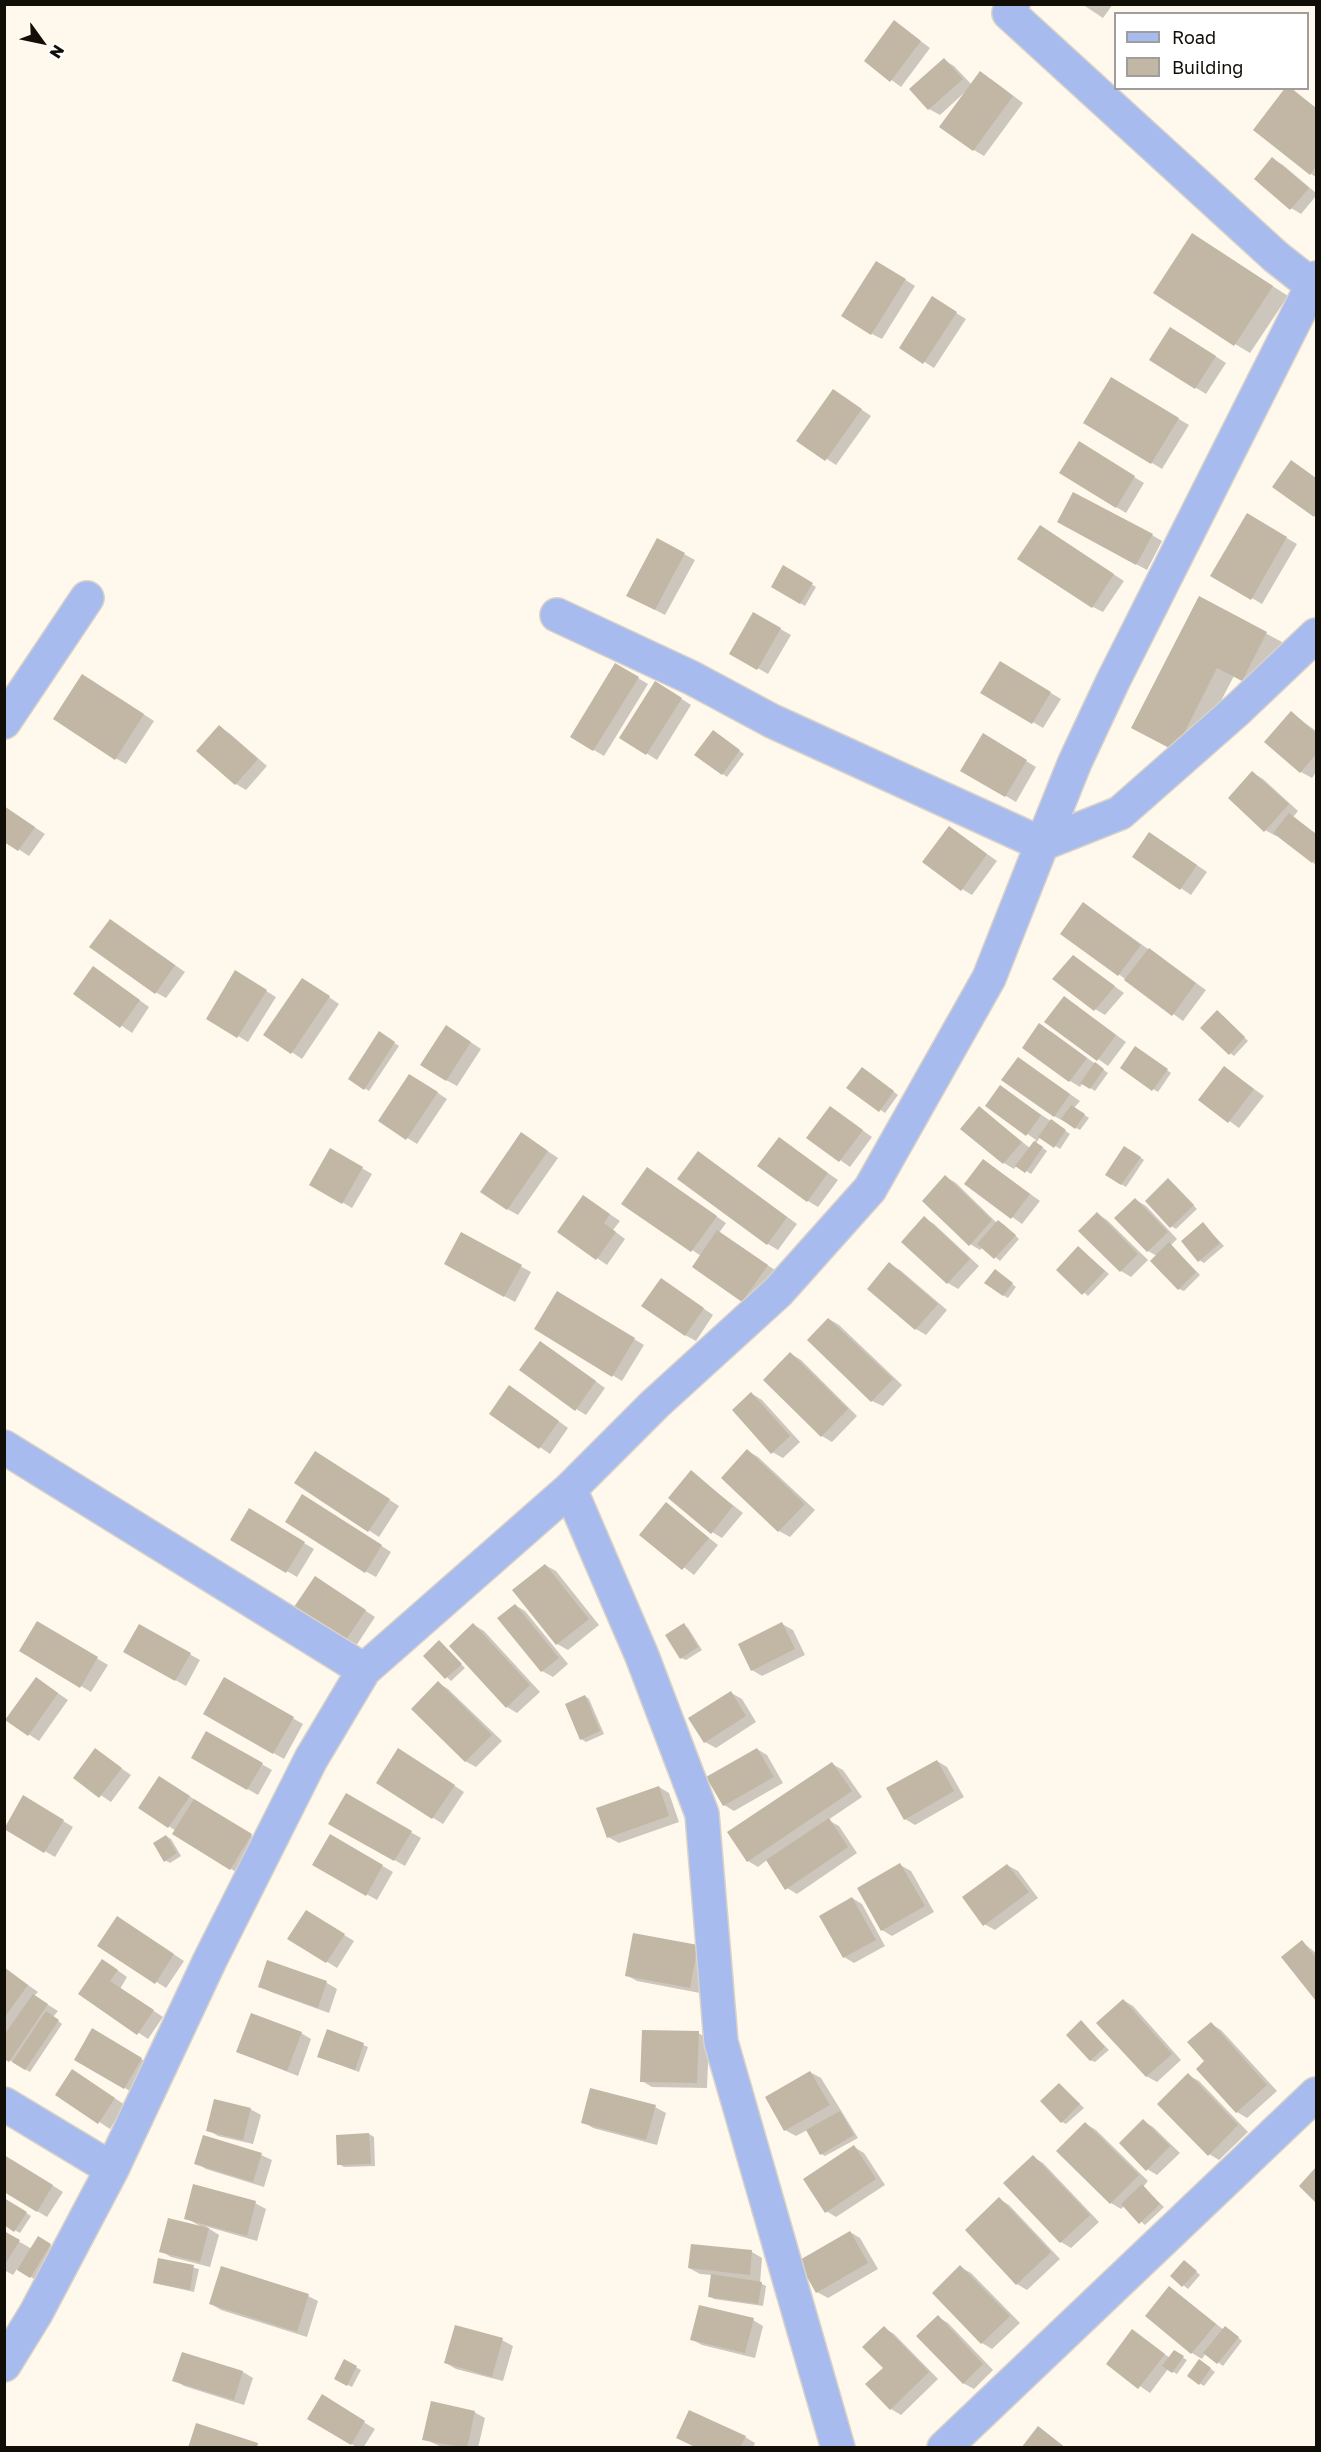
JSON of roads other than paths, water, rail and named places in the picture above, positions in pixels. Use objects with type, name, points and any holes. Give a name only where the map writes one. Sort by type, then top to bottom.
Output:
[{"type":"street","points":[[4,2365],[36,2313],[112,2169],[210,1960],[311,1759],[364,1670],[570,1489],[655,1404],[778,1292],[870,1188],[989,978],[1075,762],[1113,681],[1315,282],[1276,257],[1009,14],[1013,4]]},
{"type":"street","points":[[4,722],[87,598]]},
{"type":"street","points":[[557,615],[692,678],[772,721],[1042,844],[1120,813],[1238,710],[1317,635]]},
{"type":"street","points":[[4,1447],[364,1670]]},
{"type":"street","points":[[570,1489],[642,1656],[702,1814],[721,2042],[838,2448]]},
{"type":"street","points":[[944,2448],[1317,2094]]},
{"type":"street","points":[[4,2104],[112,2169]]}]
